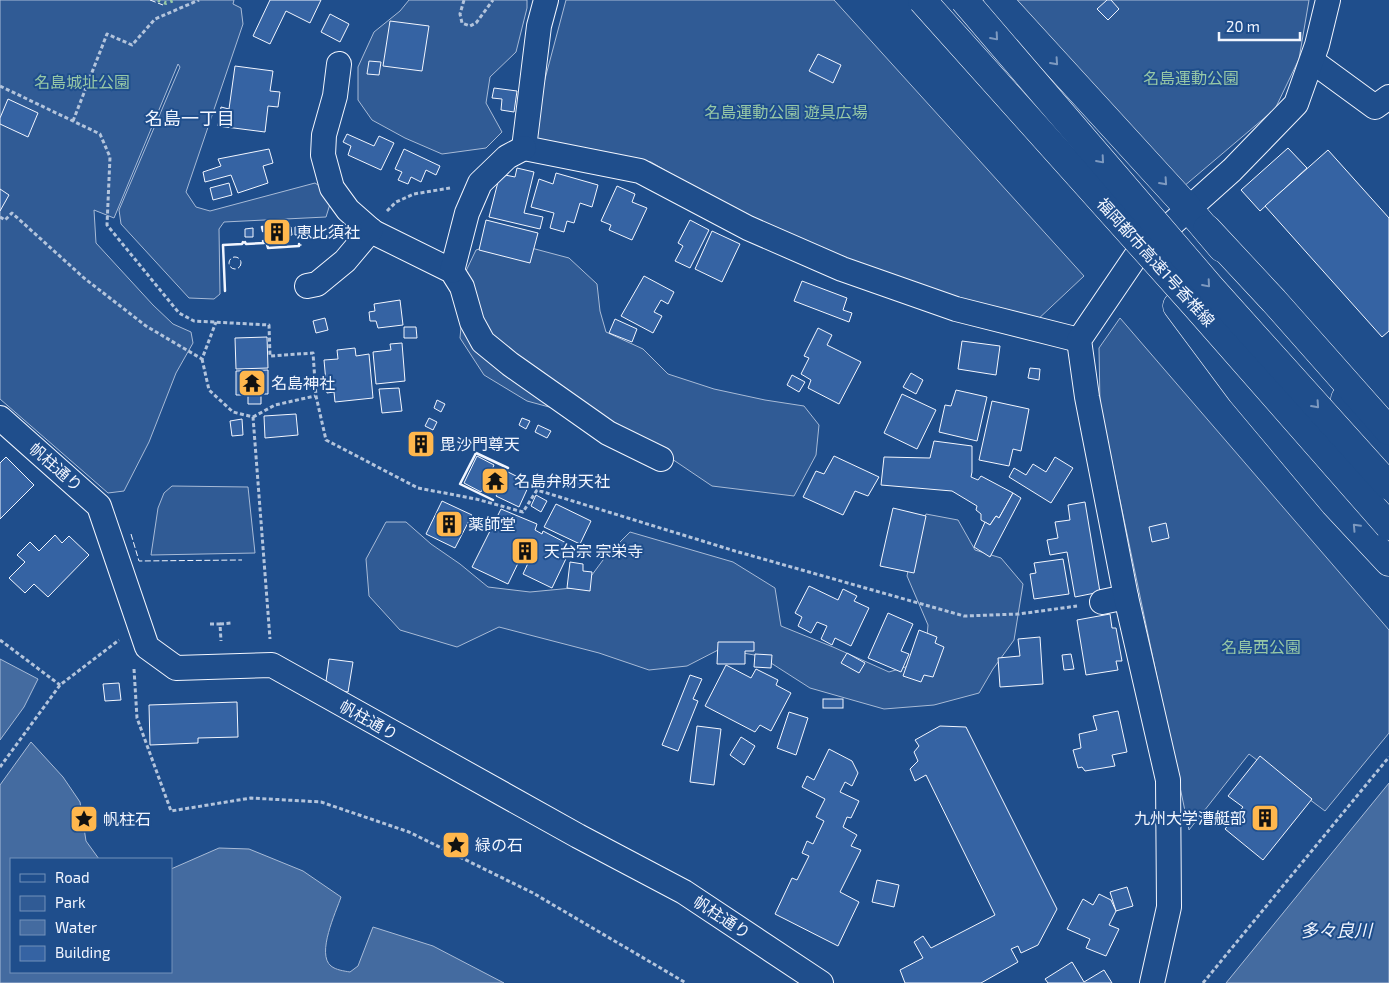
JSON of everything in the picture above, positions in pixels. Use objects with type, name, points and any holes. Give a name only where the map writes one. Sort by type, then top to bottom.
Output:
[{"type":"main road","points":[[914,0],[1136,256],[1177,306],[1241,392],[1334,502],[1389,562]]},
{"type":"main road","name":"福岡都市高速1号香椎線","points":[[922,0],[1196,306],[1389,526]]},
{"type":"main road","name":"福岡都市高速1号香椎線","points":[[964,0],[1211,288],[1389,486]]},
{"type":"main road","points":[[998,0],[1274,301],[1389,431]]},
{"type":"main road","points":[[1207,229],[1389,454]]},
{"type":"main road","points":[[1177,306],[1389,520]]},
{"type":"street","points":[[524,148],[538,26],[546,0]]},
{"type":"street","points":[[1152,983],[1169,907],[1168,780],[1126,597],[1087,397],[1079,340],[1136,256],[1232,170],[1296,104],[1317,45],[1328,0]]},
{"type":"street","points":[[1312,61],[1375,107],[1389,97]]},
{"type":"street","points":[[340,64],[335,96],[324,135],[323,155],[332,188],[348,210],[371,230],[452,271],[462,287],[472,322],[483,342],[510,364],[608,432],[661,459]]},
{"type":"street","points":[[452,271],[467,213],[480,183],[507,157],[524,148],[640,171],[748,228],[842,269],[956,309],[1079,340]]},
{"type":"street","points":[[307,286],[317,284],[344,261],[371,230]]},
{"type":"street","name":"帆柱通り","points":[[0,418],[99,506],[135,628],[147,647],[176,668],[272,665],[570,832],[684,892],[822,983]]},
{"type":"street","points":[[1102,602],[1126,597]]},
{"type":"path","points":[[73,121],[106,34],[132,44],[155,19],[199,0]]},
{"type":"path","points":[[464,0],[460,14],[462,23],[470,26],[476,23],[492,0]]},
{"type":"path","points":[[0,86],[100,134],[110,157],[107,225],[179,313],[194,321],[269,325],[270,356],[313,353],[316,396],[326,440],[418,488],[476,499],[523,512],[538,490],[735,551],[964,616],[1019,614],[1102,602]]},
{"type":"path","points":[[371,230],[396,202],[414,194],[480,183]]},
{"type":"path","points":[[0,217],[5,220],[12,213],[84,278],[146,326],[202,360]]},
{"type":"path","points":[[216,322],[202,360],[210,390],[233,412],[253,417],[275,405],[316,396]]},
{"type":"path","points":[[253,417],[270,640]]},
{"type":"path","points":[[210,624],[230,623]]},
{"type":"path","points":[[220,624],[221,642]]},
{"type":"path","points":[[0,767],[60,685],[135,628]]},
{"type":"path","points":[[135,628],[137,718],[171,811],[251,798],[321,802],[409,832],[524,888],[686,983]]},
{"type":"path","points":[[0,640],[60,685]]},
{"type":"path","points":[[1203,983],[1389,757]]},
{"type":"green space","name":"名島城址公園","points":[[0,0],[234,0],[233,4],[241,8],[243,24],[186,192],[196,207],[210,211],[315,183],[321,187],[330,204],[326,217],[224,222],[219,229],[220,294],[214,299],[189,298],[121,224],[119,210],[180,67],[178,64],[114,218],[94,210],[96,243],[173,324],[191,332],[193,343],[176,373],[149,442],[124,491],[108,493],[0,399]]},
{"type":"green space","points":[[409,0],[527,0],[527,8],[516,52],[490,77],[486,103],[502,132],[486,148],[442,154],[405,138],[372,120],[358,100],[358,67],[374,32],[400,11]]},
{"type":"green space","name":"名島運動公園 遊具広場","points":[[566,0],[834,0],[1084,276],[1035,322],[962,305],[754,223],[651,162],[529,139]]},
{"type":"green space","name":"名島運動公園","points":[[1016,0],[1309,0],[1299,59],[1275,109],[1183,187]]},
{"type":"green space","points":[[505,241],[569,258],[597,284],[600,311],[606,332],[643,349],[668,374],[714,389],[804,406],[819,425],[816,455],[794,496],[712,486],[619,426],[527,401],[484,375],[460,338],[466,271],[476,250]]},
{"type":"green space","name":"名島西公園","points":[[1120,318],[1389,630],[1389,733],[1325,811],[1249,754],[1189,830],[1100,405],[1099,348]]},
{"type":"green space","points":[[172,486],[248,487],[255,553],[151,555],[158,508],[164,493]]},
{"type":"green space","points":[[926,514],[958,520],[975,550],[1001,558],[1023,584],[1014,640],[993,669],[979,693],[934,705],[884,709],[810,688],[760,656],[720,649],[687,666],[649,670],[599,653],[499,627],[457,647],[400,630],[369,596],[366,559],[386,522],[406,522],[431,544],[488,587],[530,592],[583,587],[606,556],[630,532],[733,562],[775,588],[781,626],[889,672],[925,661],[928,625],[907,576],[911,555]]},
{"type":"water","points":[[0,659],[38,679],[24,707],[0,740]]},
{"type":"water","points":[[31,742],[63,777],[80,802],[86,841],[98,858],[10,858],[10,973],[172,973],[172,869],[219,848],[249,849],[303,871],[341,897],[326,943],[327,960],[335,968],[350,972],[358,966],[373,927],[433,946],[504,983],[0,983],[0,785]]},
{"type":"water","name":"多々良川","points":[[1389,783],[1389,983],[1226,983]]},
{"type":"building","points":[[270,0],[321,0],[310,23],[286,11],[270,44],[253,36]]},
{"type":"building","points":[[1107,0],[1111,0],[1119,9],[1108,20],[1097,9]]},
{"type":"building","points":[[330,14],[349,24],[340,42],[321,32]]},
{"type":"building","points":[[390,21],[429,26],[422,71],[383,66]]},
{"type":"building","points":[[818,54],[841,65],[833,83],[809,71]]},
{"type":"building","points":[[369,61],[381,62],[379,75],[367,74]]},
{"type":"building","points":[[235,66],[273,71],[270,91],[280,92],[278,107],[268,106],[265,132],[218,126],[221,107],[229,109]]},
{"type":"building","points":[[494,88],[517,91],[514,112],[501,110],[502,99],[492,98]]},
{"type":"building","points":[[8,99],[38,113],[28,137],[0,124],[0,118]]},
{"type":"building","points":[[347,134],[374,146],[379,136],[394,143],[381,170],[348,155],[351,146],[343,142]]},
{"type":"building","points":[[1288,148],[1307,168],[1260,211],[1241,190]]},
{"type":"building","points":[[269,149],[273,163],[263,166],[268,183],[238,193],[231,175],[205,182],[203,172],[221,166],[218,159]]},
{"type":"building","points":[[404,149],[440,166],[436,175],[426,170],[421,182],[411,177],[408,184],[398,180],[402,172],[395,169]]},
{"type":"building","points":[[1328,150],[1389,218],[1389,331],[1382,337],[1265,206]]},
{"type":"building","points":[[517,168],[534,172],[524,213],[543,217],[540,229],[489,217],[500,174],[515,177]]},
{"type":"building","points":[[556,173],[598,185],[592,207],[580,203],[574,223],[567,221],[564,232],[550,228],[554,213],[531,207],[539,179],[553,184]]},
{"type":"building","points":[[229,183],[232,195],[213,200],[210,188]]},
{"type":"building","points":[[617,186],[635,194],[632,202],[647,208],[632,240],[609,230],[611,225],[601,221]]},
{"type":"building","points":[[0,189],[9,195],[0,211]]},
{"type":"building","points":[[486,220],[538,233],[530,263],[479,250]]},
{"type":"building","points":[[690,220],[709,230],[690,268],[675,261],[683,246],[678,243]]},
{"type":"building","points":[[303,226],[304,235],[295,235],[295,227]]},
{"type":"building","name":"恵比須社","points":[[281,227],[281,236],[273,237],[272,228]]},
{"type":"building","points":[[284,227],[291,227],[292,235],[284,236]]},
{"type":"building","points":[[253,228],[253,237],[245,237],[245,229]]},
{"type":"building","points":[[712,231],[740,244],[722,282],[695,269]]},
{"type":"building","points":[[644,276],[674,292],[668,304],[661,300],[654,312],[662,316],[653,333],[621,316]]},
{"type":"building","points":[[802,281],[847,298],[843,310],[852,313],[849,322],[794,301]]},
{"type":"building","points":[[400,300],[403,325],[378,328],[376,321],[370,321],[369,312],[375,311],[374,304]]},
{"type":"building","points":[[325,318],[328,330],[316,333],[313,321]]},
{"type":"building","points":[[615,319],[637,329],[632,342],[609,333]]},
{"type":"building","points":[[404,327],[416,327],[417,338],[404,338]]},
{"type":"building","points":[[818,328],[832,335],[827,345],[861,362],[839,404],[808,388],[811,380],[801,374],[809,358],[804,356]]},
{"type":"building","points":[[267,337],[268,368],[236,369],[235,338]]},
{"type":"building","points":[[962,341],[1000,346],[996,375],[958,369]]},
{"type":"building","points":[[402,343],[405,381],[376,384],[373,352],[391,350],[390,344]]},
{"type":"building","points":[[355,348],[356,356],[369,354],[373,398],[335,402],[334,392],[327,393],[324,360],[338,359],[337,350]]},
{"type":"building","points":[[1030,368],[1040,369],[1039,380],[1028,378]]},
{"type":"building","name":"名島神社","points":[[268,370],[268,394],[261,394],[261,404],[248,404],[248,395],[236,395],[236,371]]},
{"type":"building","points":[[911,373],[923,380],[916,394],[903,387]]},
{"type":"building","points":[[792,375],[805,382],[799,392],[787,385]]},
{"type":"building","points":[[399,388],[402,411],[382,413],[379,389]]},
{"type":"building","points":[[956,390],[987,397],[977,441],[939,432],[945,405],[951,406]]},
{"type":"building","points":[[902,394],[936,410],[917,449],[884,433]]},
{"type":"building","points":[[437,400],[445,404],[441,412],[434,408]]},
{"type":"building","points":[[992,401],[1029,409],[1021,451],[1013,449],[1009,466],[979,460]]},
{"type":"building","points":[[296,414],[298,435],[265,438],[264,416]]},
{"type":"building","points":[[429,418],[437,422],[433,430],[425,426]]},
{"type":"building","points":[[522,418],[530,421],[526,429],[519,425]]},
{"type":"building","points":[[242,419],[243,435],[232,436],[230,421]]},
{"type":"building","points":[[538,425],[551,431],[547,438],[535,432]]},
{"type":"building","name":"毘沙門尊天","points":[[418,438],[428,442],[423,451],[414,447]]},
{"type":"building","points":[[934,441],[972,446],[971,477],[978,480],[981,476],[1013,493],[999,518],[996,516],[990,525],[981,520],[981,514],[976,510],[977,506],[952,491],[881,485],[884,457],[930,458]]},
{"type":"building","name":"名島弁財天社","points":[[477,456],[494,465],[491,472],[505,478],[508,472],[530,483],[519,507],[496,496],[499,491],[485,484],[481,492],[464,483]]},
{"type":"building","points":[[834,456],[879,477],[868,496],[855,491],[843,515],[803,497],[816,471],[824,474]]},
{"type":"building","points":[[6,457],[34,485],[0,519],[0,463]]},
{"type":"building","points":[[1055,457],[1073,468],[1051,503],[1009,477],[1014,468],[1026,475],[1033,464],[1046,472]]},
{"type":"building","points":[[570,476],[583,482],[580,489],[567,483]]},
{"type":"building","points":[[1013,493],[1021,498],[990,557],[974,547],[985,522],[990,525],[996,516],[999,518]]},
{"type":"building","points":[[536,495],[547,501],[541,512],[531,506]]},
{"type":"building","name":"薬師堂","points":[[442,501],[472,515],[455,548],[426,534]]},
{"type":"building","points":[[1085,502],[1100,592],[1075,597],[1067,552],[1050,555],[1047,540],[1058,538],[1055,522],[1070,520],[1068,505]]},
{"type":"building","points":[[556,504],[591,521],[580,544],[544,527]]},
{"type":"building","points":[[893,508],[926,516],[914,573],[880,566]]},
{"type":"building","name":"天台宗 宗栄寺","points":[[501,509],[537,524],[535,530],[542,534],[543,531],[572,546],[552,588],[523,574],[529,561],[521,557],[508,584],[472,567]]},
{"type":"building","points":[[1166,523],[1169,538],[1152,542],[1149,527]]},
{"type":"building","points":[[55,535],[62,543],[69,536],[89,555],[48,597],[34,584],[25,593],[9,578],[25,562],[17,555],[30,542],[39,551]]},
{"type":"building","points":[[1063,559],[1069,594],[1034,599],[1030,574],[1036,573],[1034,563]]},
{"type":"building","points":[[570,562],[583,564],[583,571],[592,572],[590,591],[567,588]]},
{"type":"building","points":[[809,586],[838,600],[843,589],[857,596],[854,601],[869,608],[851,646],[835,638],[832,645],[821,639],[827,626],[817,622],[811,633],[798,626],[802,617],[795,613]]},
{"type":"building","points":[[888,613],[913,624],[901,651],[909,654],[901,672],[868,658]]},
{"type":"building","points":[[1110,614],[1112,628],[1116,628],[1122,661],[1116,661],[1118,670],[1086,675],[1077,620]]},
{"type":"building","points":[[919,630],[937,637],[935,643],[944,647],[933,677],[924,675],[921,682],[903,676]]},
{"type":"building","points":[[1040,637],[1043,684],[1000,687],[998,658],[1020,656],[1018,639]]},
{"type":"building","points":[[718,642],[754,642],[754,651],[745,651],[745,664],[717,664]]},
{"type":"building","points":[[847,653],[865,663],[859,673],[841,663]]},
{"type":"building","points":[[755,654],[772,655],[771,668],[754,667]]},
{"type":"building","points":[[1071,654],[1074,669],[1064,670],[1062,655]]},
{"type":"building","points":[[329,659],[353,662],[348,692],[325,689]]},
{"type":"building","points":[[726,665],[751,678],[756,669],[778,680],[776,685],[791,693],[771,731],[760,725],[755,732],[705,706]]},
{"type":"building","points":[[690,675],[702,679],[693,699],[698,701],[678,751],[662,745]]},
{"type":"building","points":[[119,683],[121,700],[105,701],[103,684]]},
{"type":"building","points":[[823,699],[843,699],[843,708],[823,708]]},
{"type":"building","points":[[237,702],[238,737],[198,738],[198,743],[150,745],[149,705]]},
{"type":"building","points":[[1118,711],[1127,752],[1112,755],[1115,766],[1085,771],[1082,767],[1078,768],[1073,750],[1081,748],[1079,734],[1097,730],[1093,716]]},
{"type":"building","points":[[789,712],[808,718],[796,755],[777,748]]},
{"type":"building","points":[[697,726],[721,729],[714,785],[690,782]]},
{"type":"building","points":[[940,726],[966,727],[1057,909],[1038,945],[1021,953],[1018,946],[1011,949],[1018,962],[981,983],[905,983],[900,970],[923,958],[914,942],[923,936],[931,948],[995,915],[926,775],[915,781],[910,769],[918,761],[914,752],[919,746],[915,740]]},
{"type":"building","points":[[741,737],[755,746],[744,765],[730,755]]},
{"type":"building","points":[[829,749],[852,761],[858,773],[852,786],[845,782],[840,792],[859,801],[851,818],[847,817],[843,827],[857,835],[851,846],[861,850],[840,892],[859,902],[838,946],[775,914],[792,878],[797,880],[809,856],[802,853],[807,841],[813,844],[824,821],[816,817],[825,799],[802,787],[807,776],[814,780]]},
{"type":"building","name":"九州大学漕艇部","points":[[1260,756],[1312,799],[1263,860],[1225,829],[1243,807],[1228,796]]},
{"type":"building","points":[[877,880],[899,885],[894,907],[872,902]]},
{"type":"building","points":[[1127,887],[1133,906],[1116,911],[1110,892]]},
{"type":"building","points":[[1099,894],[1111,900],[1116,911],[1109,925],[1119,929],[1106,956],[1086,948],[1090,939],[1067,929],[1083,899],[1093,905]]},
{"type":"building","points":[[1072,962],[1084,982],[1104,970],[1112,983],[1048,983],[1045,979]]},
{"type":"hedge","points":[[158,0],[166,3],[174,0]]},
{"type":"fence","points":[[150,0],[163,5]]},
{"type":"fence","points":[[233,257],[237,257],[241,263],[237,269],[233,269],[229,265],[229,261],[233,257]]},
{"type":"fence","points":[[131,534],[139,561],[242,560]]},
{"type":"wall","points":[[264,230],[262,227],[265,227],[265,231]]},
{"type":"wall","points":[[245,242],[246,244],[264,243],[263,241]]},
{"type":"wall","points":[[266,241],[268,248],[299,246],[299,244]]},
{"type":"wall","points":[[225,291],[223,245],[242,244],[243,242]]},
{"type":"wall","points":[[493,500],[460,484],[476,453],[508,468]]},
{"type":"place","name":"恵比須社","points":[[277,232]]},
{"type":"place","name":"名島神社","points":[[252,383]]},
{"type":"place","name":"毘沙門尊天","points":[[421,444]]},
{"type":"place","name":"名島弁財天社","points":[[495,481]]},
{"type":"place","name":"薬師堂","points":[[449,524]]},
{"type":"place","name":"天台宗 宗栄寺","points":[[525,551]]},
{"type":"place","name":"九州大学漕艇部","points":[[1265,818]]},
{"type":"place","name":"帆柱石","points":[[84,819]]},
{"type":"place","name":"緑の石","points":[[456,845]]},
{"type":"district","name":"名島一丁目","points":[[190,119]]}]
